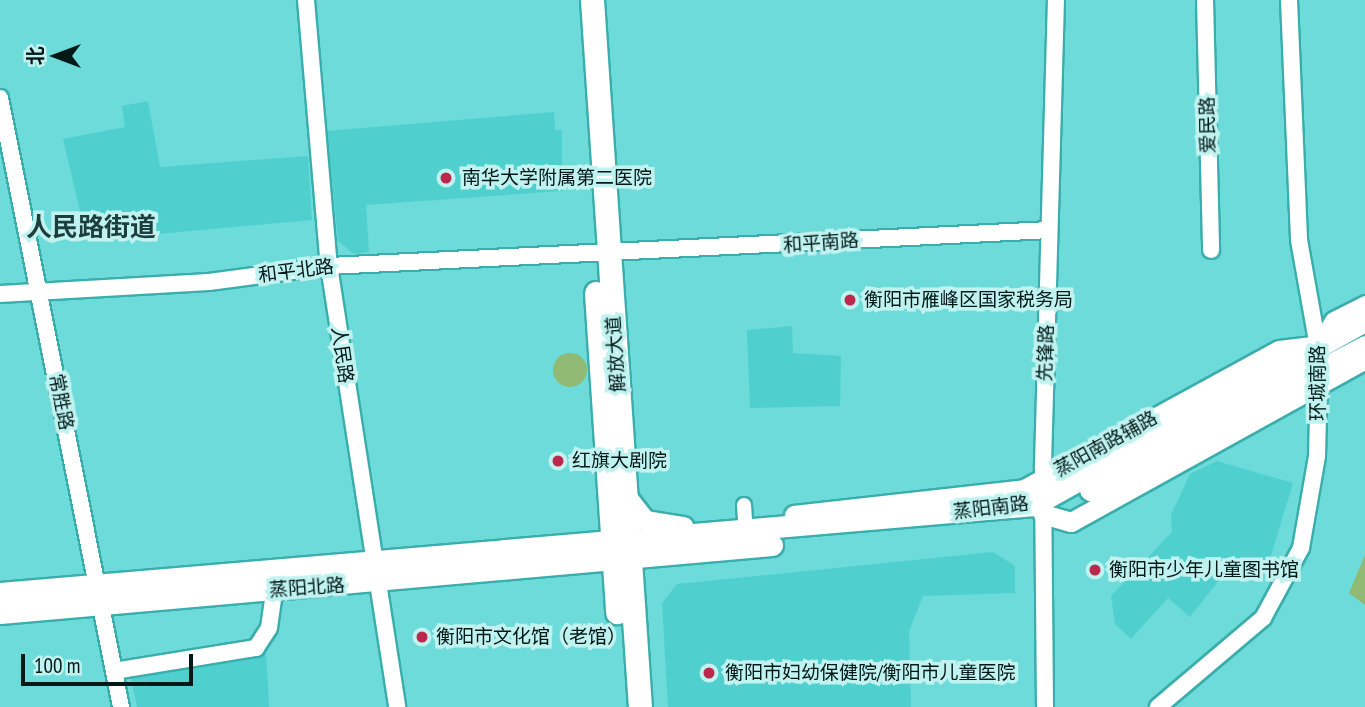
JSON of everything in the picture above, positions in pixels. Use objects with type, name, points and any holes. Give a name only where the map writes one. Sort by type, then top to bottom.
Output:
[{"type":"highway","name":"解放大道","points":[[578,0],[625,494],[621,551],[640,707]]},
{"type":"highway","name":"解放大道","points":[[592,0],[601,254],[621,551],[625,707]]},
{"type":"main road","points":[[1319,345],[1334,321],[1365,305]]},
{"type":"main road","name":"蒸阳南路","points":[[621,551],[745,519],[1039,500],[1365,321]]},
{"type":"main road","name":"蒸阳南路","points":[[621,551],[1039,500],[1319,377],[1365,346]]},
{"type":"main road","points":[[1319,377],[1365,359]]},
{"type":"main road","points":[[625,494],[636,515],[664,528],[745,519]]},
{"type":"main road","name":"蒸阳北路","points":[[0,613],[98,593],[373,559],[621,551]]},
{"type":"main road","name":"蒸阳北路","points":[[0,593],[274,591],[376,584],[621,551]]},
{"type":"street","name":"人民路","points":[[306,0],[329,266],[397,707]]},
{"type":"street","name":"先锋路","points":[[1038,707],[1045,0]]},
{"type":"street","name":"先锋路","points":[[1044,230],[1056,0]]},
{"type":"street","name":"爱民路","points":[[1205,0],[1211,250]]},
{"type":"street","name":"环城南路","points":[[1158,707],[1264,618],[1301,548],[1317,456],[1319,345],[1299,240],[1289,0]]},
{"type":"street","name":"常胜路","points":[[1,107],[121,707]]},
{"type":"street","name":"和平南路","points":[[601,254],[1044,230]]},
{"type":"street","name":"和平北路","points":[[0,294],[209,282],[329,266],[601,254]]},
{"type":"street","name":"先锋路","points":[[1039,500],[1045,707]]},
{"type":"street","points":[[114,671],[256,648],[270,628],[274,591]]},
{"type":"shaded area","points":[[148,101],[160,167],[308,156],[312,220],[136,236],[132,214],[83,224],[63,139],[125,127],[122,106]]},
{"type":"shaded area","name":"南华大学附属第二医院","points":[[554,112],[555,130],[562,130],[562,191],[366,205],[369,252],[354,254],[338,241],[327,131]]},
{"type":"shaded area","points":[[792,326],[793,353],[841,356],[840,406],[750,408],[747,330]]},
{"type":"shaded area","points":[[1217,461],[1293,483],[1267,569],[1236,559],[1190,617],[1168,598],[1131,639],[1115,624],[1111,596],[1172,532],[1171,515],[1190,474]]},
{"type":"shaded area","points":[[993,552],[1015,566],[1015,593],[923,596],[909,631],[911,707],[668,707],[662,603],[677,584]]},
{"type":"shaded area","points":[[266,650],[269,707],[137,707],[130,673]]},
{"type":"green space","points":[[570,353],[582,358],[587,370],[582,382],[570,387],[558,382],[553,370],[558,358]]},
{"type":"green space","points":[[1365,555],[1365,605],[1349,593]]},
{"type":"place","name":"南华大学附属第二医院","points":[[446,178]]},
{"type":"place","name":"衡阳市雁峰区国家税务局","points":[[850,300]]},
{"type":"place","name":"红旗大剧院","points":[[558,461]]},
{"type":"place","name":"衡阳市少年儿童图书馆","points":[[1095,570]]},
{"type":"place","name":"衡阳市文化馆（老馆）","points":[[422,637]]},
{"type":"place","name":"衡阳市妇幼保健院/衡阳市儿童医院","points":[[709,673]]},
{"type":"district","name":"人民路街道","points":[[91,227]]}]
